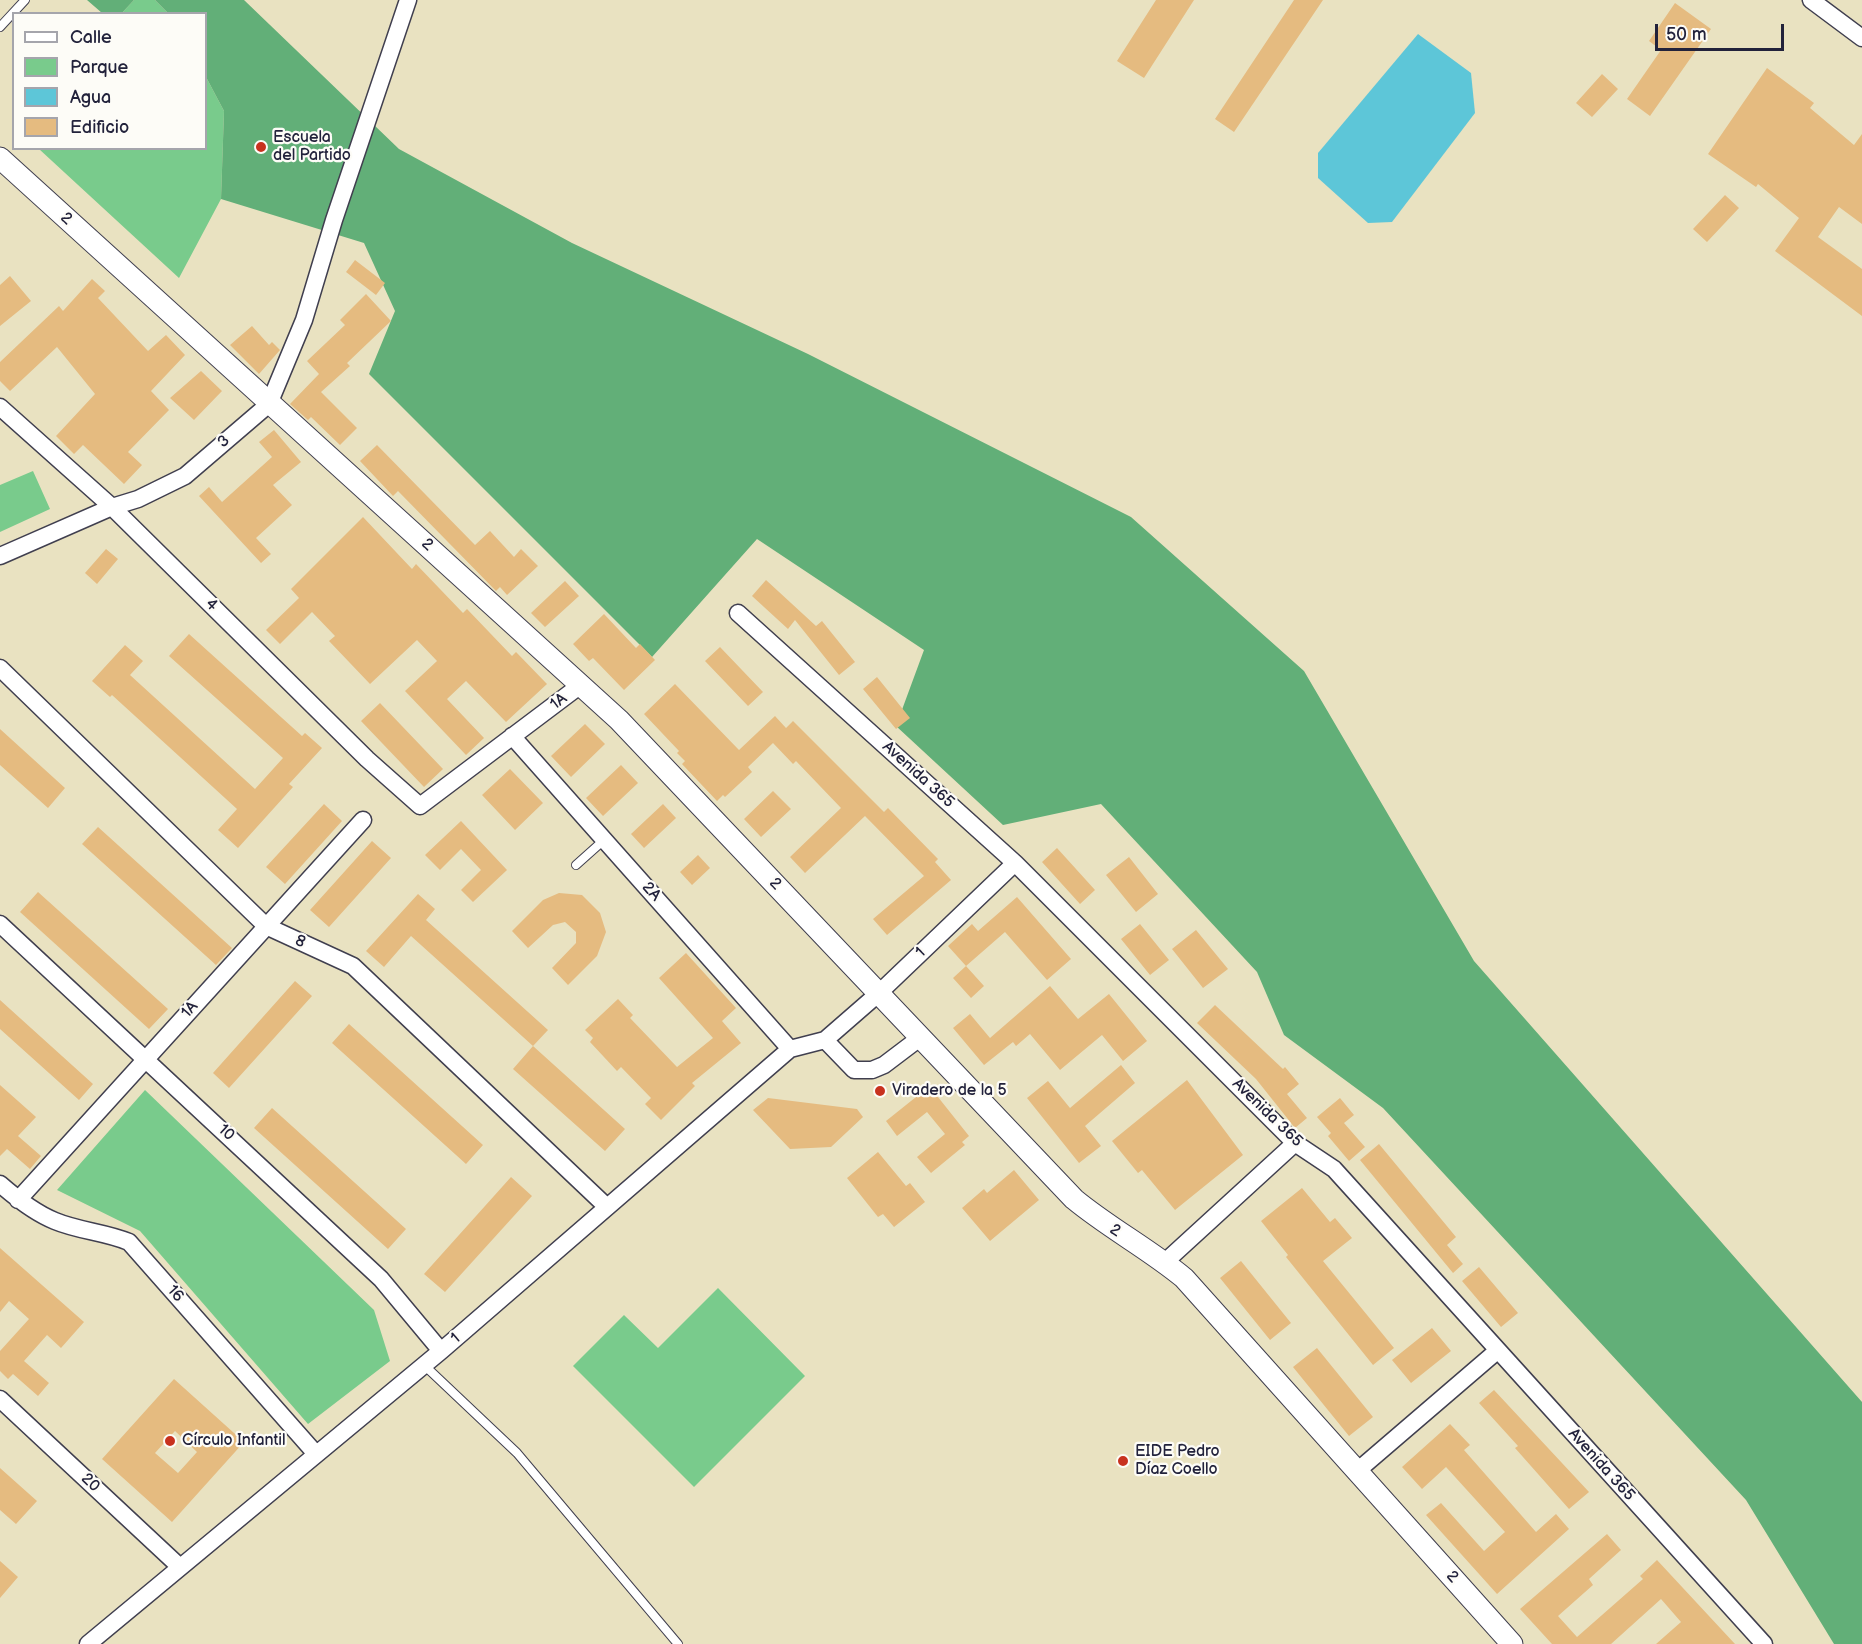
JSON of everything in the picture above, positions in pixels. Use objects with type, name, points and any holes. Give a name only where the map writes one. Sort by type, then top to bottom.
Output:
[{"type":"street","name":"3","points":[[0,556],[112,507],[138,499],[185,476],[269,404],[304,320],[334,220],[408,0]]},
{"type":"street","points":[[1811,0],[1862,38]]},
{"type":"street","name":"2","points":[[0,158],[269,404],[582,684],[1074,1199],[1107,1227],[1166,1262],[1184,1278],[1512,1644]]},
{"type":"street","name":"4","points":[[0,407],[112,507],[367,759],[420,807]]},
{"type":"street","name":"Avenida 365","points":[[738,613],[1015,863],[1295,1143],[1334,1169],[1764,1644]]},
{"type":"street","name":"8","points":[[0,668],[267,926],[353,966],[608,1207]]},
{"type":"street","name":"1A","points":[[420,807],[582,684]]},
{"type":"street","name":"2A","points":[[512,736],[790,1049]]},
{"type":"street","name":"1A","points":[[18,1200],[363,820]]},
{"type":"street","name":"1","points":[[88,1644],[441,1351],[790,1049],[825,1040],[879,993],[1015,863]]},
{"type":"street","name":"10","points":[[0,924],[147,1058],[381,1279],[441,1351]]},
{"type":"street","points":[[825,1040],[854,1070],[872,1070],[884,1065],[921,1037]]},
{"type":"street","points":[[1166,1262],[1295,1143]]},
{"type":"street","name":"16","points":[[0,1184],[18,1200],[56,1222],[110,1234],[129,1242],[316,1454]]},
{"type":"street","points":[[1356,1472],[1497,1351]]},
{"type":"street","name":"20","points":[[0,1399],[180,1567]]},
{"type":"lane","points":[[14,12],[25,0]]},
{"type":"lane","points":[[0,27],[12,14]]},
{"type":"lane","points":[[576,865],[604,840]]},
{"type":"lane","points":[[424,1365],[517,1453],[678,1644]]},
{"type":"green space","points":[[87,0],[134,0],[123,12],[101,12]]},
{"type":"green space","points":[[134,0],[155,0],[167,12],[123,12]]},
{"type":"green space","points":[[155,0],[244,0],[399,149],[572,243],[808,354],[1131,517],[1304,671],[1474,961],[1862,1402],[1862,1644],[1834,1644],[1746,1500],[1383,1108],[1284,1035],[1257,972],[1101,804],[1003,825],[896,726],[924,650],[757,539],[652,657],[369,374],[395,311],[364,243],[221,199],[224,111],[207,79],[207,12],[167,12]]},
{"type":"green space","points":[[207,79],[224,111],[221,199],[179,278],[40,150],[207,150]]},
{"type":"green space","points":[[33,471],[50,509],[0,532],[0,485]]},
{"type":"green space","points":[[145,1090],[374,1310],[390,1361],[308,1424],[140,1231],[57,1190]]},
{"type":"green space","points":[[718,1288],[805,1376],[694,1487],[573,1366],[624,1315],[658,1348]]},
{"type":"water","points":[[1418,34],[1471,73],[1475,113],[1392,222],[1368,223],[1318,178],[1318,153]]},
{"type":"building","points":[[1156,0],[1194,0],[1144,78],[1117,61]]},
{"type":"building","points":[[1294,0],[1323,0],[1234,132],[1215,119]]},
{"type":"building","points":[[1675,3],[1711,29],[1650,116],[1627,99],[1661,50],[1649,41]]},
{"type":"building","points":[[1767,68],[1814,103],[1810,108],[1854,145],[1862,134],[1862,224],[1839,207],[1818,237],[1862,269],[1862,316],[1775,251],[1799,218],[1758,184],[1756,187],[1708,154]]},
{"type":"building","points":[[1602,74],[1618,89],[1592,117],[1576,103]]},
{"type":"building","points":[[1725,195],[1739,208],[1707,242],[1693,229]]},
{"type":"building","points":[[355,260],[385,283],[376,295],[346,272]]},
{"type":"building","points":[[10,276],[31,301],[0,326],[0,285]]},
{"type":"building","points":[[92,279],[105,291],[98,298],[148,351],[166,335],[185,355],[151,391],[169,410],[128,452],[142,465],[124,484],[83,445],[74,454],[56,436],[95,394],[57,347],[10,391],[0,381],[0,362],[59,306],[63,311]]},
{"type":"building","points":[[366,294],[391,321],[347,363],[350,366],[321,392],[357,428],[340,445],[311,417],[308,420],[290,404],[319,374],[307,361],[345,325],[340,320]]},
{"type":"building","points":[[252,326],[269,345],[272,342],[280,350],[259,374],[230,345]]},
{"type":"building","points":[[201,371],[222,391],[194,420],[170,398]]},
{"type":"building","points":[[274,430],[301,462],[273,485],[292,505],[256,538],[271,554],[261,563],[199,496],[209,487],[222,502],[272,457],[259,442]]},
{"type":"building","points":[[377,445],[475,545],[490,531],[514,557],[521,549],[538,566],[507,595],[500,587],[496,591],[398,491],[393,496],[360,461]]},
{"type":"building","points":[[363,517],[412,569],[416,564],[463,613],[467,609],[512,656],[516,652],[547,684],[506,722],[466,681],[447,699],[484,738],[466,755],[405,691],[437,661],[417,640],[370,684],[329,641],[335,636],[312,612],[280,644],[266,630],[299,598],[291,589]]},
{"type":"building","points":[[106,549],[118,559],[97,584],[85,573]]},
{"type":"building","points":[[766,580],[816,626],[822,621],[855,662],[839,675],[795,620],[788,629],[752,596]]},
{"type":"building","points":[[565,581],[579,596],[545,627],[531,613]]},
{"type":"building","points":[[604,614],[636,648],[640,644],[655,660],[624,690],[593,658],[589,661],[573,644]]},
{"type":"building","points":[[189,634],[302,736],[305,733],[322,748],[289,784],[293,787],[238,848],[218,830],[237,809],[112,695],[110,697],[92,681],[125,645],[143,661],[130,675],[255,789],[283,758],[169,656]]},
{"type":"building","points":[[720,647],[763,692],[748,706],[705,661]]},
{"type":"building","points":[[877,677],[910,718],[896,729],[863,689]]},
{"type":"building","points":[[675,684],[739,750],[775,716],[786,728],[793,721],[884,812],[888,808],[938,859],[935,862],[951,880],[887,935],[873,919],[924,876],[865,816],[805,873],[790,857],[841,808],[796,761],[793,764],[773,743],[748,767],[752,772],[725,797],[723,795],[717,801],[682,764],[685,761],[677,753],[679,751],[644,714]]},
{"type":"building","points":[[380,703],[443,769],[424,787],[361,721]]},
{"type":"building","points":[[585,724],[605,744],[571,777],[551,756]]},
{"type":"building","points":[[0,729],[65,788],[48,808],[0,765]]},
{"type":"building","points":[[621,765],[638,783],[603,816],[586,798]]},
{"type":"building","points":[[510,769],[543,803],[515,830],[482,795]]},
{"type":"building","points":[[773,791],[791,809],[761,837],[744,819]]},
{"type":"building","points":[[324,804],[342,821],[285,884],[266,867]]},
{"type":"building","points":[[663,804],[676,818],[644,848],[631,834]]},
{"type":"building","points":[[461,821],[507,870],[473,902],[461,890],[481,870],[461,849],[440,870],[425,855]]},
{"type":"building","points":[[98,827],[232,948],[216,965],[82,844]]},
{"type":"building","points":[[372,841],[391,858],[329,927],[310,910]]},
{"type":"building","points":[[1057,848],[1095,890],[1080,904],[1042,862]]},
{"type":"building","points":[[698,855],[710,868],[692,885],[680,872]]},
{"type":"building","points":[[1129,857],[1158,894],[1136,912],[1106,875]]},
{"type":"building","points":[[38,892],[168,1009],[149,1029],[20,912]]},
{"type":"building","points":[[559,893],[582,895],[600,913],[606,932],[597,956],[568,985],[552,968],[576,943],[576,932],[565,922],[553,925],[528,948],[512,931],[543,900]]},
{"type":"building","points":[[418,894],[435,909],[426,920],[548,1030],[533,1046],[411,936],[384,967],[366,951]]},
{"type":"building","points":[[1017,897],[1071,959],[1047,980],[1005,932],[966,966],[948,946],[972,924],[978,931]]},
{"type":"building","points":[[1140,924],[1169,960],[1150,975],[1121,939]]},
{"type":"building","points":[[1196,930],[1228,969],[1203,988],[1172,949]]},
{"type":"building","points":[[686,953],[736,1008],[722,1021],[741,1043],[692,1083],[695,1086],[661,1120],[645,1104],[651,1098],[621,1067],[617,1071],[590,1042],[593,1038],[585,1030],[618,999],[633,1015],[630,1018],[677,1067],[713,1038],[659,978]]},
{"type":"building","points":[[966,966],[984,986],[971,998],[953,978]]},
{"type":"building","points":[[295,981],[312,996],[229,1088],[213,1073]]},
{"type":"building","points":[[1050,986],[1078,1019],[1109,994],[1147,1041],[1123,1061],[1102,1035],[1060,1070],[1030,1034],[1016,1046],[1013,1042],[984,1065],[953,1028],[970,1014],[990,1038]]},
{"type":"building","points":[[0,1000],[93,1084],[79,1100],[0,1029]]},
{"type":"building","points":[[1215,1005],[1283,1069],[1285,1067],[1299,1084],[1287,1094],[1307,1118],[1295,1128],[1256,1079],[1197,1023]]},
{"type":"building","points":[[349,1024],[483,1145],[466,1164],[332,1043]]},
{"type":"building","points":[[533,1046],[625,1129],[605,1151],[513,1069]]},
{"type":"building","points":[[1121,1065],[1135,1083],[1085,1126],[1101,1146],[1079,1163],[1027,1098],[1048,1081],[1070,1108]]},
{"type":"building","points":[[1187,1080],[1243,1155],[1175,1210],[1142,1170],[1138,1173],[1112,1141]]},
{"type":"building","points":[[0,1085],[36,1117],[18,1136],[41,1156],[30,1169],[7,1149],[0,1156]]},
{"type":"building","points":[[926,1089],[931,1095],[934,1092],[969,1136],[962,1142],[965,1145],[931,1173],[917,1157],[945,1134],[927,1112],[897,1136],[886,1121]]},
{"type":"building","points":[[768,1098],[857,1109],[863,1117],[831,1147],[790,1149],[753,1110]]},
{"type":"building","points":[[1340,1098],[1354,1115],[1344,1123],[1365,1147],[1349,1161],[1328,1136],[1331,1133],[1317,1117]]},
{"type":"building","points":[[272,1108],[406,1229],[388,1249],[254,1128]]},
{"type":"building","points":[[1379,1144],[1456,1237],[1447,1245],[1463,1264],[1453,1273],[1360,1160]]},
{"type":"building","points":[[878,1152],[906,1186],[910,1183],[925,1202],[894,1227],[883,1214],[878,1217],[847,1178]]},
{"type":"building","points":[[1014,1170],[1039,1200],[990,1241],[962,1208],[984,1189],[987,1193]]},
{"type":"building","points":[[511,1177],[532,1196],[445,1292],[424,1274]]},
{"type":"building","points":[[1302,1188],[1330,1222],[1335,1218],[1352,1238],[1323,1261],[1394,1348],[1373,1365],[1286,1257],[1288,1255],[1261,1221]]},
{"type":"building","points":[[0,1248],[84,1322],[61,1348],[47,1335],[24,1361],[49,1383],[38,1396],[13,1374],[8,1379],[0,1371],[0,1351],[29,1319],[9,1301],[0,1312]]},
{"type":"building","points":[[1241,1261],[1291,1323],[1270,1340],[1220,1278]]},
{"type":"building","points":[[1479,1267],[1518,1313],[1501,1327],[1462,1281]]},
{"type":"building","points":[[1432,1328],[1451,1351],[1411,1383],[1392,1360]]},
{"type":"building","points":[[1317,1348],[1373,1417],[1349,1436],[1293,1367]]},
{"type":"building","points":[[174,1379],[244,1442],[172,1522],[102,1459]],"holes":[[[175,1431],[197,1452],[178,1473],[155,1453]]]},
{"type":"building","points":[[1494,1390],[1589,1492],[1569,1509],[1515,1448],[1518,1446],[1479,1403]]},
{"type":"building","points":[[1450,1424],[1470,1445],[1464,1450],[1536,1532],[1556,1514],[1569,1529],[1497,1594],[1426,1515],[1441,1503],[1484,1551],[1505,1532],[1446,1467],[1422,1489],[1402,1467]]},
{"type":"building","points":[[0,1468],[37,1501],[16,1524],[0,1510]]},
{"type":"building","points":[[1607,1534],[1621,1550],[1589,1579],[1593,1585],[1558,1616],[1577,1637],[1643,1579],[1640,1576],[1657,1560],[1735,1644],[1656,1644],[1681,1622],[1661,1599],[1611,1644],[1552,1644],[1520,1609]]},
{"type":"building","points":[[0,1561],[18,1577],[0,1598]]},
{"type":"place","name":"Escuela del Partido","points":[[261,147]]},
{"type":"place","name":"Viradero de la 5","points":[[880,1091]]},
{"type":"place","name":"Círculo Infantil","points":[[170,1441]]},
{"type":"place","name":"EIDE Pedro Díaz Coello","points":[[1123,1461]]}]
